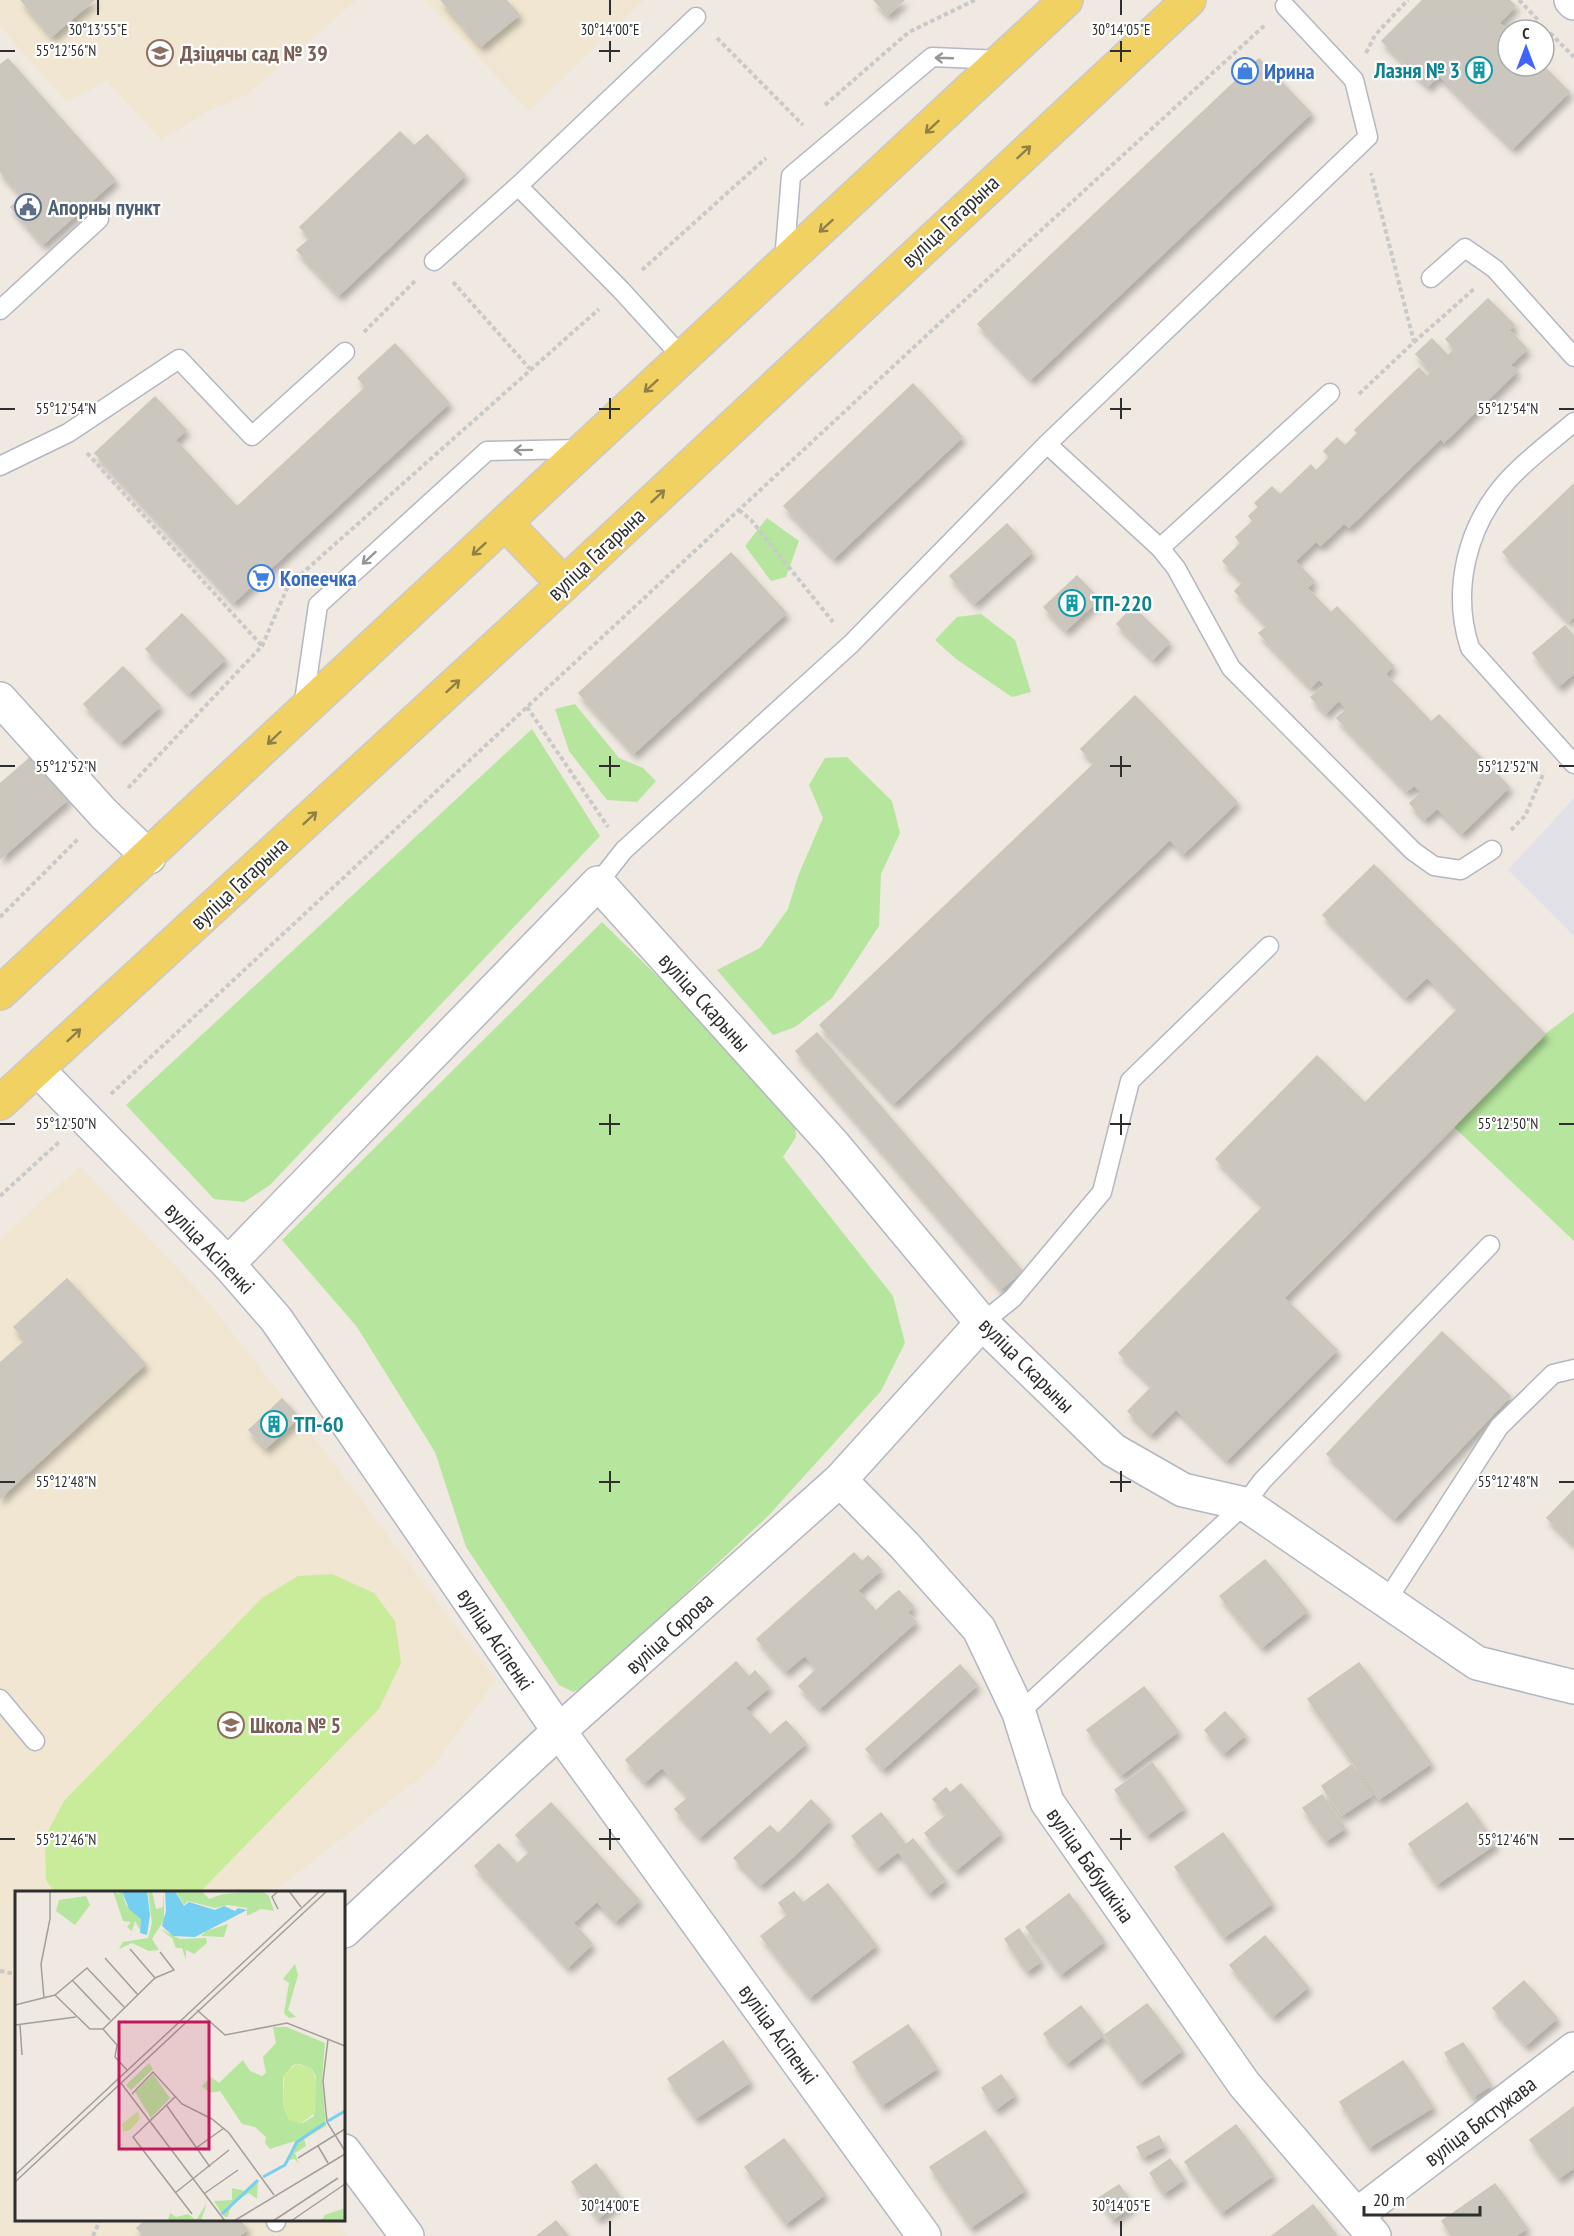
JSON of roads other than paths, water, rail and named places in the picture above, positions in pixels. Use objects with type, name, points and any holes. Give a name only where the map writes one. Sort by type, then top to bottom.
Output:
[{"type":"main road","points":[[0,993],[149,857],[303,709],[506,524],[582,449],[784,264],[1065,0]]},
{"type":"main road","name":"вуліца Гагарына","points":[[0,1103],[564,584],[1189,0]]},
{"type":"main road","points":[[506,524],[564,584]]},
{"type":"street","points":[[0,699],[104,814],[149,857]]},
{"type":"street","points":[[228,1264],[598,883]]},
{"type":"street","name":"вуліца Скарыны","points":[[598,883],[834,1144],[982,1323],[1113,1450],[1182,1490],[1245,1504],[1477,1663],[1574,1687]]},
{"type":"street","name":"вуліца Асіпенкі","points":[[37,1069],[228,1264],[276,1319],[559,1731],[924,2236]]},
{"type":"street","name":"вуліца Сярова","points":[[345,1930],[559,1731],[840,1480],[982,1323]]},
{"type":"street","name":"вуліца Бабушкіна","points":[[840,1480],[904,1545],[979,1629],[1019,1713],[1047,1802],[1244,2084],[1366,2225]]},
{"type":"street","name":"вуліца Бястужава","points":[[1366,2225],[1574,2049]]},
{"type":"street","points":[[345,2152],[407,2236]]},
{"type":"lane","points":[[598,883],[624,850],[851,644],[1047,444],[1368,137],[1354,80],[1285,6]]},
{"type":"lane","points":[[434,261],[518,186],[696,17]]},
{"type":"lane","points":[[784,264],[791,176],[932,57],[1003,60]]},
{"type":"lane","points":[[518,186],[621,290],[682,357]]},
{"type":"lane","points":[[0,310],[99,219]]},
{"type":"lane","points":[[1431,278],[1465,248],[1495,269],[1574,357]]},
{"type":"lane","points":[[0,466],[68,433],[179,358],[252,436],[345,352]]},
{"type":"lane","points":[[1160,548],[1330,393]]},
{"type":"lane","points":[[1574,422],[1508,480],[1481,516],[1469,547],[1463,576],[1463,628],[1470,648],[1556,747],[1574,764]]},
{"type":"lane","points":[[1047,444],[1160,548],[1176,568],[1231,668],[1413,851],[1434,866],[1461,870],[1492,850]]},
{"type":"lane","points":[[303,709],[318,605],[486,451],[582,449]]},
{"type":"lane","points":[[982,1323],[1013,1298],[1102,1191],[1130,1081],[1269,946]]},
{"type":"lane","points":[[1019,1713],[1245,1504],[1262,1480],[1490,1245]]},
{"type":"lane","points":[[1387,1600],[1499,1427],[1553,1374],[1574,1370]]},
{"type":"lane","points":[[0,1700],[34,1741]]},
{"type":"place","name":"Дзіцячы сад № 39","points":[[160,53]]},
{"type":"place","name":"Лазня № 3","points":[[1479,70]]},
{"type":"place","name":"Ирина","points":[[1245,71]]},
{"type":"place","name":"Апорны пункт","points":[[28,207]]},
{"type":"place","name":"Копеечка","points":[[261,578]]},
{"type":"place","name":"ТП-220","points":[[1072,603]]},
{"type":"place","name":"ТП-60","points":[[274,1424]]},
{"type":"place","name":"Школа № 5","points":[[231,1725]]}]
